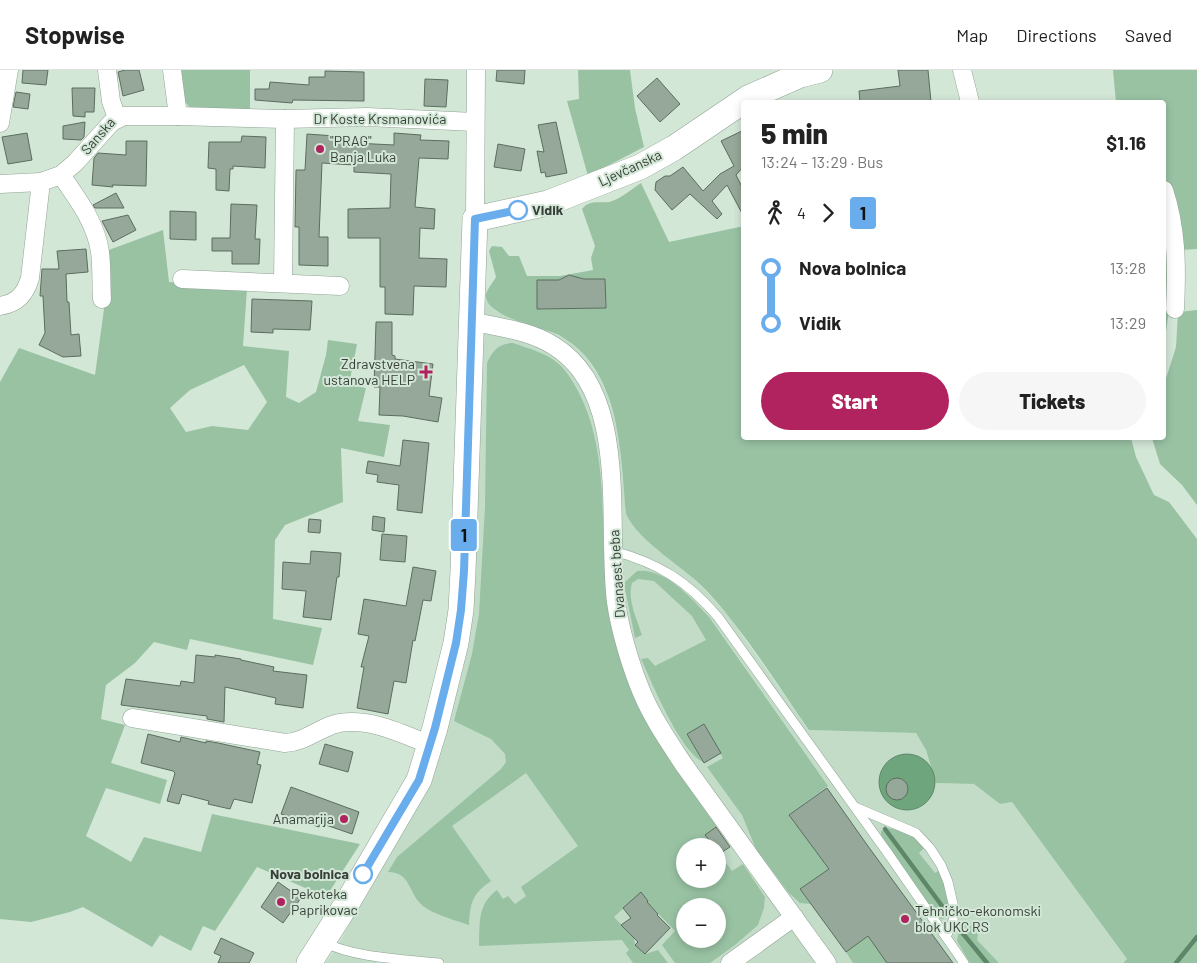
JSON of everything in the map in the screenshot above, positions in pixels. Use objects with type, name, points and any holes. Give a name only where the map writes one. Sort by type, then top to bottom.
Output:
[{"type":"street","points":[[0,123],[9,70]]},
{"type":"street","name":"Sanska","points":[[0,184],[41,182],[61,175],[75,163],[117,118],[110,101],[107,70]]},
{"type":"street","points":[[172,70],[178,116]]},
{"type":"street","points":[[308,963],[419,780],[456,643],[461,610],[475,219],[476,70]]},
{"type":"street","points":[[962,70],[970,100]]},
{"type":"street","name":"Ljevčanska","points":[[745,100],[807,72]]},
{"type":"street","name":"Ljevčanska","points":[[475,219],[548,203],[640,168],[674,148],[741,103]]},
{"type":"street","name":"Dr Koste Krsmanovića","points":[[117,118],[131,115],[285,120],[367,117],[475,122]]},
{"type":"street","points":[[283,282],[285,120]]},
{"type":"street","points":[[61,175],[85,212],[96,237],[100,252],[102,300]]},
{"type":"street","points":[[0,306],[17,301],[24,292],[30,278],[41,182]]},
{"type":"street","points":[[1166,199],[1173,229],[1177,265],[1175,309]]},
{"type":"street","points":[[182,279],[340,286]]},
{"type":"street","name":"Dvanaest beba","points":[[471,321],[528,334],[554,346],[574,362],[582,372],[595,397],[605,432],[611,470],[616,602],[621,626],[642,694],[684,765],[827,963]]},
{"type":"street","points":[[132,718],[285,743],[294,742],[330,726],[344,722],[357,722],[383,728],[430,745]]},
{"type":"street","points":[[730,963],[794,917]]},
{"type":"lane","points":[[614,551],[657,566],[680,580],[704,600],[855,807],[964,963]]},
{"type":"lane","points":[[855,807],[916,833],[930,848],[941,865],[948,882],[954,908],[953,921],[946,937]]},
{"type":"lane","points":[[322,942],[336,949],[439,963]]},
{"type":"shaded area","points":[[178,70],[250,70],[250,110],[190,108],[182,98]]},
{"type":"shaded area","points":[[578,70],[630,70],[635,108],[644,147],[588,176],[567,101],[579,99]]},
{"type":"shaded area","points":[[1113,70],[1197,70],[1197,249],[1180,250],[1166,190],[1166,100],[1116,100]]},
{"type":"shaded area","points":[[641,183],[669,242],[741,227],[741,440],[1132,440],[1136,457],[1154,495],[1169,502],[1197,539],[1197,963],[1123,963],[1127,959],[1012,802],[1000,804],[974,784],[936,783],[926,750],[916,733],[809,730],[747,640],[720,606],[697,581],[651,544],[632,524],[626,514],[616,424],[602,381],[590,362],[575,346],[559,335],[503,315],[487,302],[486,294],[496,277],[489,251],[492,246],[502,247],[509,256],[519,256],[527,276],[560,276],[593,270],[591,258],[595,246],[582,209],[591,203],[609,202],[621,197]],"holes":[[[569,275],[584,279],[605,279],[606,308],[537,309],[537,280],[559,280]]]},
{"type":"shaded area","points":[[1166,220],[1169,220],[1170,302],[1166,332]]},
{"type":"shaded area","points":[[163,230],[169,282],[247,289],[243,346],[289,351],[286,397],[299,403],[316,392],[328,340],[357,344],[349,385],[366,388],[358,421],[390,425],[384,457],[341,448],[343,502],[285,525],[275,540],[273,619],[322,628],[313,665],[190,639],[187,650],[154,642],[135,663],[106,685],[101,719],[125,725],[111,763],[167,780],[160,804],[106,788],[86,836],[131,862],[144,837],[201,852],[212,814],[360,844],[326,897],[257,867],[215,931],[203,926],[191,951],[160,935],[152,947],[83,907],[31,922],[0,919],[0,382],[19,348],[95,375],[104,309],[109,296],[106,251]],"holes":[[[244,365],[267,402],[248,430],[212,426],[186,432],[170,408],[190,390]]]},
{"type":"shaded area","points":[[483,300],[488,302],[495,311],[560,336],[575,345],[588,360],[607,393],[619,436],[626,514],[706,591],[730,618],[809,730],[916,733],[926,750],[936,783],[974,784],[1000,804],[1012,802],[1127,959],[1123,963],[325,963],[336,949],[379,869],[447,713]]},
{"type":"shaded area","points":[[1197,310],[1197,505],[1182,485],[1160,464],[1153,440],[1166,440],[1166,379],[1176,347],[1178,312]]},
{"type":"shaded area","points":[[513,343],[540,353],[559,364],[576,387],[590,420],[601,482],[605,578],[608,610],[615,641],[633,691],[658,738],[717,826],[705,835],[707,838],[676,838],[676,888],[726,888],[726,863],[732,871],[743,864],[765,897],[764,908],[758,925],[710,963],[675,963],[662,945],[675,931],[647,902],[641,892],[614,917],[634,938],[635,945],[645,954],[658,950],[668,963],[633,963],[626,953],[629,950],[622,940],[479,946],[481,915],[486,902],[491,896],[497,890],[503,899],[508,896],[515,904],[526,896],[521,887],[578,846],[526,773],[452,826],[491,881],[480,890],[473,900],[469,925],[426,908],[417,900],[401,875],[388,872],[397,857],[501,769],[506,762],[505,754],[491,739],[454,721],[472,654],[479,614],[485,507],[487,363],[497,348],[504,344]]},
{"type":"shaded area","points":[[637,571],[648,571],[668,579],[686,593],[709,617],[828,786],[789,815],[829,869],[800,889],[810,904],[800,903],[788,892],[756,849],[742,815],[707,767],[723,758],[704,725],[687,734],[703,762],[685,745],[659,699],[641,659],[648,658],[655,666],[706,640],[692,616],[654,581],[638,579],[632,583],[631,596],[633,609],[642,635],[635,638],[625,582]]},
{"type":"shaded area","points":[[901,754],[913,754],[923,758],[931,766],[935,782],[931,798],[923,806],[913,810],[901,810],[891,806],[883,798],[879,788],[879,776],[883,766],[891,758]]},
{"type":"shaded area","points":[[888,828],[899,830],[913,837],[924,848],[919,853],[935,873],[941,869],[949,902],[947,915],[943,919],[938,918],[881,837],[881,831]]},
{"type":"shaded area","points":[[968,922],[978,935],[977,940],[999,963],[970,963],[957,941],[960,930]]},
{"type":"shaded area","points":[[868,936],[887,963],[853,963],[846,952]]},
{"type":"building","points":[[23,70],[48,70],[46,85],[22,83]]},
{"type":"building","points":[[139,70],[144,90],[123,96],[118,72]]},
{"type":"building","points":[[497,70],[525,70],[524,84],[496,81]]},
{"type":"building","points":[[898,70],[928,70],[931,100],[860,100],[859,91],[900,86]]},
{"type":"building","points":[[325,71],[364,72],[364,101],[293,100],[292,103],[255,100],[255,89],[269,89],[270,82],[309,85],[309,77],[325,77]]},
{"type":"building","points":[[657,78],[680,104],[660,122],[637,96]]},
{"type":"building","points":[[425,79],[448,80],[446,107],[424,106]]},
{"type":"building","points":[[72,88],[95,88],[94,112],[85,112],[85,117],[73,116]]},
{"type":"building","points":[[16,92],[30,94],[28,109],[13,107]]},
{"type":"building","points":[[85,122],[84,137],[81,140],[63,139],[63,126]]},
{"type":"building","points":[[556,122],[567,173],[546,177],[545,172],[541,173],[537,151],[544,152],[538,125]]},
{"type":"building","points":[[741,131],[741,169],[736,175],[741,185],[741,211],[727,185],[712,201],[722,214],[717,219],[690,194],[672,210],[655,190],[656,182],[665,176],[670,176],[683,167],[703,191],[720,174],[734,166],[721,141]]},
{"type":"building","points":[[27,133],[32,160],[8,164],[2,137]]},
{"type":"building","points":[[394,133],[421,135],[420,140],[449,141],[448,159],[419,158],[415,207],[435,209],[434,229],[420,228],[419,258],[447,259],[446,287],[414,286],[413,315],[385,314],[385,287],[380,287],[380,238],[348,238],[348,209],[390,208],[391,174],[354,172],[354,165],[322,163],[319,237],[328,237],[328,266],[299,265],[299,227],[295,227],[296,170],[305,170],[307,134],[335,136],[335,142],[394,145]]},
{"type":"building","points":[[242,136],[266,137],[265,168],[233,166],[233,169],[230,169],[229,191],[216,190],[216,169],[208,168],[209,142],[241,142]]},
{"type":"building","points":[[126,141],[147,141],[146,186],[112,185],[113,187],[92,185],[94,158],[98,153],[126,155]]},
{"type":"building","points":[[498,144],[525,149],[521,171],[494,167]]},
{"type":"building","points":[[116,193],[124,208],[95,208],[93,205]]},
{"type":"building","points":[[231,204],[257,205],[255,239],[260,239],[259,264],[232,264],[232,251],[212,251],[212,238],[230,238]]},
{"type":"building","points":[[170,211],[196,212],[196,240],[170,239]]},
{"type":"building","points":[[128,215],[136,230],[113,242],[102,221]]},
{"type":"building","points":[[86,249],[88,272],[66,274],[71,335],[79,334],[81,356],[63,357],[39,345],[45,333],[43,296],[40,296],[42,269],[59,269],[57,251]]},
{"type":"building","points":[[569,275],[584,279],[605,279],[606,308],[537,309],[537,280],[559,280]]},
{"type":"building","points":[[252,299],[312,301],[310,330],[273,329],[273,333],[251,332]]},
{"type":"building","points":[[376,322],[392,322],[392,355],[395,356],[395,359],[433,364],[429,396],[442,398],[438,422],[403,416],[379,415],[380,387],[374,387]]},
{"type":"building","points":[[403,440],[429,443],[422,513],[397,510],[399,485],[377,482],[378,475],[366,473],[368,461],[400,466]]},
{"type":"building","points":[[373,516],[385,518],[384,532],[372,530]]},
{"type":"building","points":[[309,519],[321,520],[320,533],[308,532]]},
{"type":"building","points":[[382,534],[407,536],[405,562],[380,560]]},
{"type":"building","points":[[311,551],[341,553],[339,577],[337,577],[331,620],[303,617],[306,591],[282,589],[283,562],[310,564]]},
{"type":"building","points":[[413,567],[436,571],[431,601],[423,600],[415,641],[413,640],[406,683],[394,681],[388,714],[357,708],[364,667],[361,667],[369,636],[358,634],[364,599],[406,606]]},
{"type":"building","points":[[196,655],[215,657],[215,655],[241,659],[274,667],[273,671],[307,675],[303,708],[275,704],[276,698],[225,687],[224,722],[207,719],[207,716],[121,705],[126,679],[180,686],[181,681],[194,683]]},
{"type":"building","points":[[704,724],[721,753],[704,763],[687,734]]},
{"type":"building","points":[[148,734],[180,742],[181,737],[260,752],[257,764],[261,765],[252,803],[234,799],[230,809],[208,804],[209,801],[182,794],[179,804],[167,801],[175,773],[141,763]]},
{"type":"building","points":[[325,744],[353,752],[348,772],[319,764]]},
{"type":"building","points":[[893,778],[901,778],[908,785],[908,793],[901,800],[893,800],[886,793],[886,785]]},
{"type":"building","points":[[291,787],[359,812],[352,834],[320,823],[319,827],[281,814]]},
{"type":"building","points":[[827,788],[953,963],[887,963],[868,936],[846,952],[800,889],[829,869],[789,815]]},
{"type":"building","points":[[716,827],[724,838],[707,838],[705,835]]},
{"type":"building","points":[[726,841],[730,847],[726,850]]},
{"type":"building","name":"Pekoteka Paprikovac","points":[[278,882],[301,898],[283,923],[261,907]]},
{"type":"building","points":[[641,892],[657,915],[670,928],[645,954],[635,945],[638,942],[621,925],[631,918],[623,908]]},
{"type":"building","points":[[221,938],[254,953],[249,963],[218,963],[221,956],[214,953]]},
{"type":"waterway","points":[[885,829],[948,914]]},
{"type":"waterway","points":[[960,930],[987,963]]},
{"type":"waterway","points":[[1176,963],[1197,937]]},
{"type":"bus line","name":"1","points":[[363,874],[419,780],[435,728],[456,643],[464,571],[475,219],[518,210]]},
{"type":"place","name":"\"PRAG\" Banja Luka","points":[[320,149]]},
{"type":"place","name":"Vidik","points":[[518,210]]},
{"type":"place","name":"Zdravstvena ustanova HELP","points":[[426,372]]},
{"type":"place","name":"Anamarija","points":[[344,819]]},
{"type":"place","name":"Nova bolnica","points":[[363,874]]},
{"type":"place","name":"Pekoteka Paprikovac","points":[[281,902]]},
{"type":"place","name":"Tehničko-ekonomski blok UKC RS","points":[[905,919]]}]
